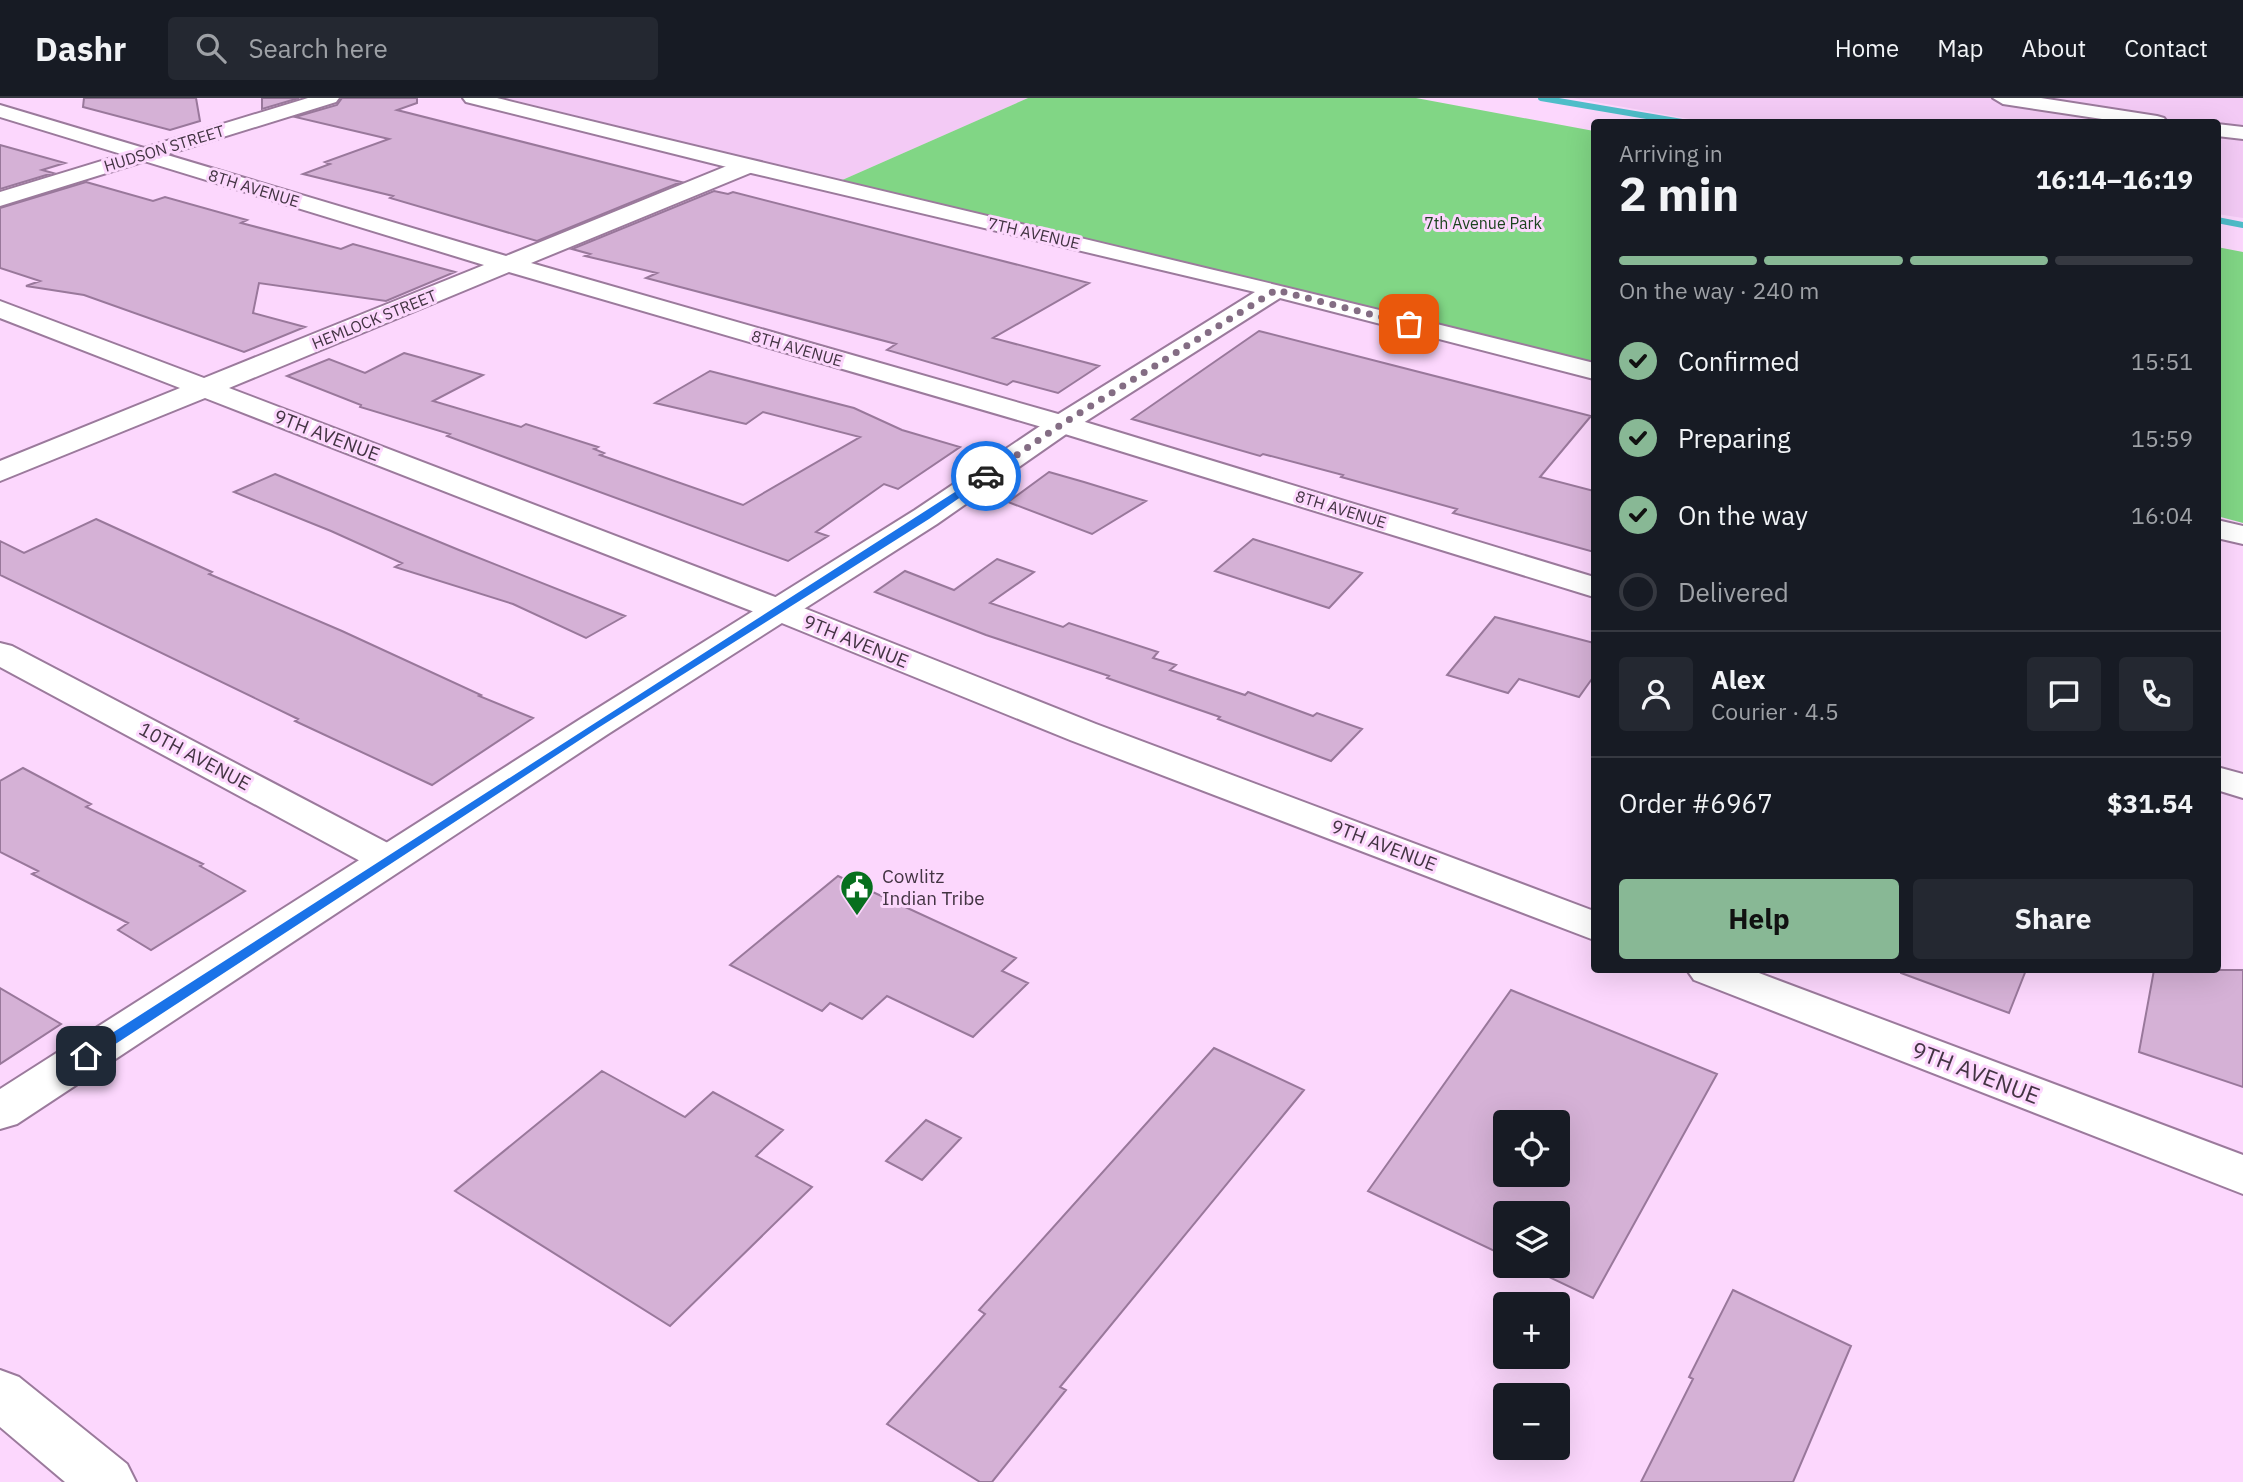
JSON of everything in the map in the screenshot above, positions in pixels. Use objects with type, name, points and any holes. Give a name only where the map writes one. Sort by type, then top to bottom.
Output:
[{"type":"street","name":"HUDSON STREET","points":[[0,200],[329,98]]},
{"type":"street","name":"7TH AVENUE","points":[[473,98],[747,166],[1276,290],[1591,370]]},
{"type":"street","points":[[2003,98],[2138,119]]},
{"type":"street","name":"8TH AVENUE","points":[[0,111],[507,264],[1062,424],[1591,586]]},
{"type":"street","points":[[2221,130],[2243,133]]},
{"type":"street","name":"HEMLOCK STREET","points":[[0,472],[747,166]]},
{"type":"street","points":[[0,1112],[926,517],[1062,424],[1276,290]]},
{"type":"street","name":"9TH AVENUE","points":[[0,309],[779,610],[1083,732],[1591,925]]},
{"type":"street","points":[[2221,530],[2243,536]]},
{"type":"street","name":"10TH AVENUE","points":[[0,653],[389,860]]},
{"type":"street","points":[[2221,779],[2243,786]]},
{"type":"street","name":"9TH AVENUE","points":[[1717,973],[2243,1175]]},
{"type":"street","points":[[0,1394],[107,1482]]},
{"type":"shaded area","points":[[505,98],[1028,98],[840,181]]},
{"type":"shaded area","points":[[1573,98],[2243,98],[2243,218],[2221,215],[2221,119],[1690,119]]},
{"type":"green space","name":"7th Avenue Park","points":[[1028,98],[1416,98],[1591,130],[1591,363],[840,181]]},
{"type":"green space","points":[[2221,248],[2243,252],[2243,523],[2221,517]]},
{"type":"building","points":[[84,98],[196,98],[200,121],[170,130],[83,107]]},
{"type":"building","points":[[262,98],[299,98],[262,109]]},
{"type":"building","points":[[342,98],[417,98],[417,103],[397,110],[681,182],[537,241],[390,198],[393,196],[303,174],[330,164],[325,162],[389,139],[295,117],[337,105]]},
{"type":"building","points":[[0,145],[65,163],[42,170],[53,173],[0,189]]},
{"type":"building","points":[[86,182],[153,201],[165,197],[247,220],[241,223],[341,249],[353,244],[455,272],[386,301],[259,283],[253,313],[305,327],[244,352],[84,295],[26,286],[40,281],[0,268],[0,208]]},
{"type":"building","points":[[714,191],[728,194],[733,192],[1089,283],[993,338],[1099,366],[1058,393],[1013,381],[1007,385],[887,350],[896,344],[646,278],[657,273],[585,256],[590,254],[572,249]]},
{"type":"building","points":[[1259,331],[1591,416],[1540,477],[1591,490],[1591,551],[1453,513],[1457,509],[1341,477],[1343,475],[1263,454],[1260,456],[1132,419]]},
{"type":"building","points":[[404,353],[483,375],[433,401],[521,427],[526,424],[598,447],[594,449],[604,453],[600,455],[743,505],[860,437],[763,412],[746,424],[655,403],[710,371],[854,408],[902,430],[960,447],[898,489],[884,484],[816,532],[828,536],[788,561],[447,436],[450,434],[360,407],[361,405],[287,376],[329,359],[365,373]]},
{"type":"building","points":[[1049,472],[1146,501],[1092,534],[1008,502]]},
{"type":"building","points":[[275,474],[625,616],[586,638],[513,604],[395,567],[402,563],[234,492]]},
{"type":"building","points":[[96,519],[212,572],[209,574],[533,718],[432,785],[295,721],[298,719],[0,575],[0,541],[24,553]]},
{"type":"building","points":[[1253,539],[1362,573],[1329,608],[1215,571]]},
{"type":"building","points":[[997,559],[1034,572],[990,603],[1063,627],[1069,623],[1158,652],[1153,658],[1176,665],[1170,670],[1362,729],[1331,761],[1218,719],[1220,717],[986,635],[875,592],[905,571],[954,590]]},
{"type":"building","points":[[1495,617],[1591,642],[1591,680],[1579,697],[1519,679],[1508,693],[1447,675]]},
{"type":"building","points":[[23,768],[91,804],[86,807],[203,864],[200,866],[245,891],[151,950],[118,930],[128,923],[32,874],[38,871],[0,852],[0,781]]},
{"type":"building","name":"Cowlitz Indian Tribe","points":[[838,876],[1016,958],[1002,971],[1028,983],[973,1037],[887,996],[862,1019],[830,1003],[822,1011],[730,965]]},
{"type":"building","points":[[2221,970],[2243,970],[2243,1087],[2139,1052],[2153,973],[2221,973]]},
{"type":"building","points":[[1901,973],[2025,973],[2009,1013]]},
{"type":"building","points":[[0,988],[61,1024],[0,1064]]},
{"type":"building","points":[[1511,990],[1717,1074],[1593,1298],[1551,1278],[1570,1278],[1570,1201],[1493,1201],[1493,1250],[1368,1191]]},
{"type":"building","points":[[1214,1048],[1304,1090],[1060,1387],[1066,1390],[992,1482],[980,1482],[887,1424],[985,1314],[979,1310]]},
{"type":"building","points":[[602,1071],[685,1117],[713,1092],[783,1130],[756,1156],[812,1187],[670,1326],[455,1191]]},
{"type":"building","points":[[926,1120],[961,1138],[922,1180],[886,1161]]},
{"type":"building","points":[[1733,1290],[1851,1346],[1793,1482],[1641,1482],[1693,1379],[1689,1377]]},
{"type":"waterway","points":[[1541,98],[1664,119]]},
{"type":"waterway","points":[[2221,221],[2243,225]]},
{"type":"way so far","points":[[986,476],[1062,424],[1276,290],[1409,324]]},
{"type":"place","name":"Cowlitz Indian Tribe","points":[[857,917]]},
{"type":"route","points":[[86,1056],[986,476]]}]
